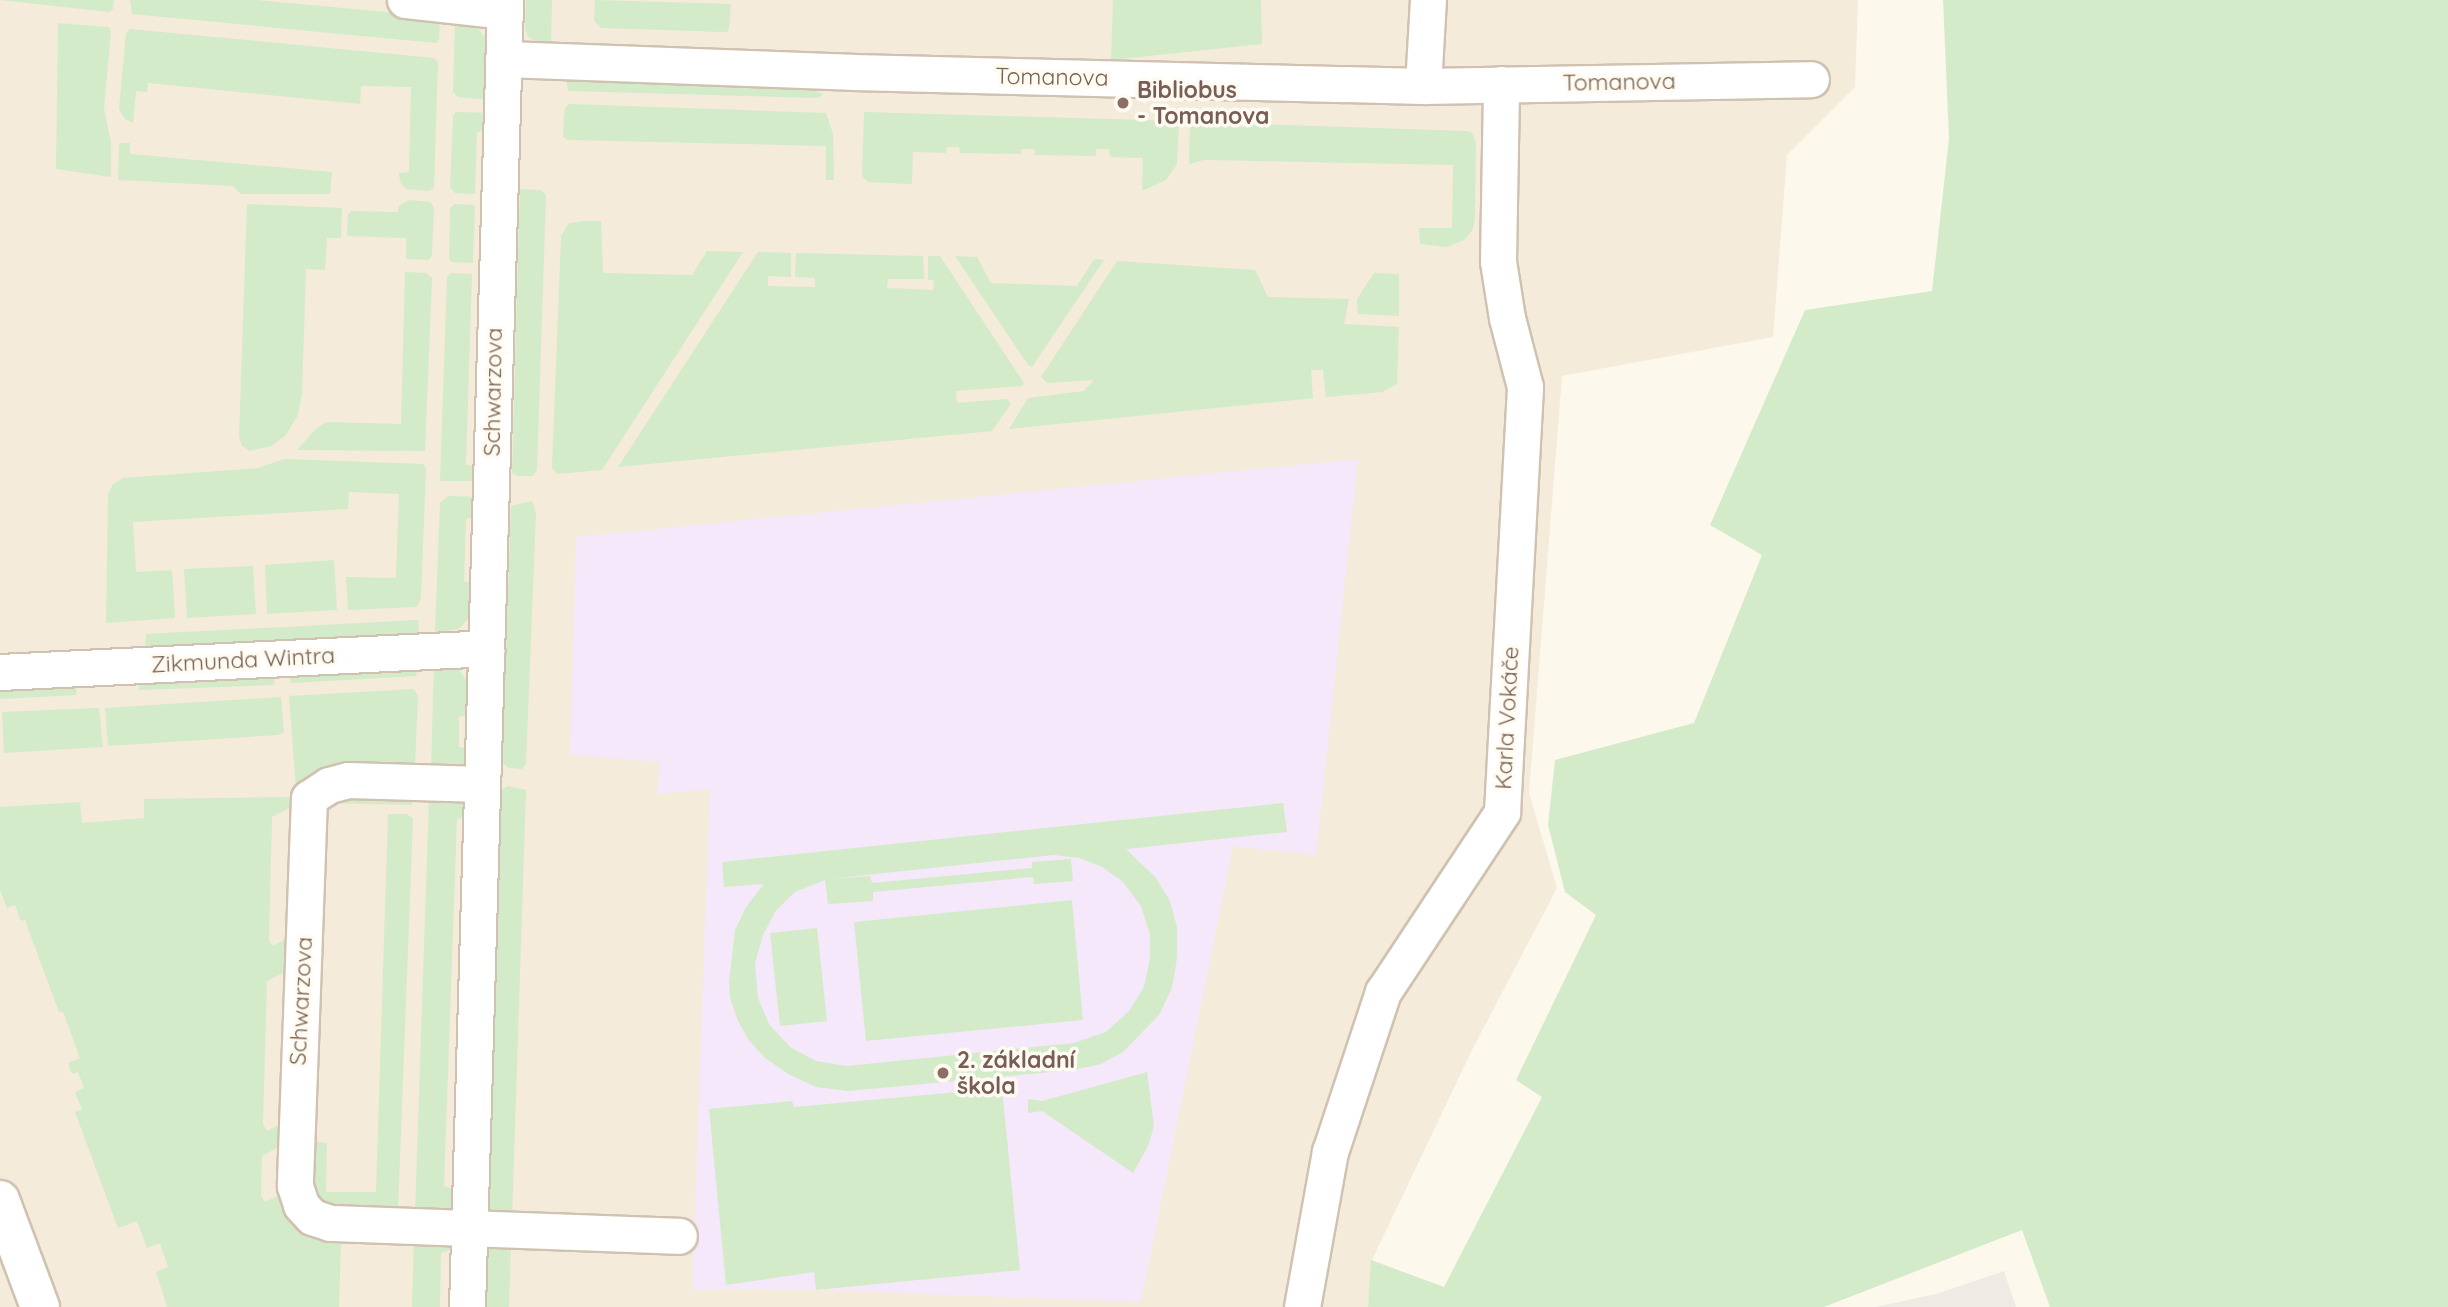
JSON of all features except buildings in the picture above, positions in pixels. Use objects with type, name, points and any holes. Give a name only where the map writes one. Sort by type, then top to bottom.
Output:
[{"type":"street","points":[[405,0],[504,5]]},
{"type":"street","points":[[1423,86],[1428,0]]},
{"type":"street","name":"Schwarzova","points":[[467,1307],[504,5]]},
{"type":"street","name":"Tomanova","points":[[503,59],[853,72],[1423,86],[1811,79]]},
{"type":"street","name":"Karla Vokáče","points":[[1302,1307],[1330,1153],[1383,992],[1502,812],[1525,387],[1507,318],[1498,261],[1501,84]]},
{"type":"street","name":"Zikmunda Wintra","points":[[0,672],[486,648]]},
{"type":"street","name":"Schwarzova","points":[[482,784],[348,780],[329,785],[309,798],[297,1079],[295,1186],[301,1205],[312,1217],[330,1223],[679,1236]]},
{"type":"street","points":[[0,1200],[40,1307]]},
{"type":"shaded area","points":[[0,0],[1858,0],[1855,87],[1787,155],[1773,337],[1562,376],[1529,793],[1557,888],[1471,1052],[1372,1260],[1368,1307],[0,1307]]},
{"type":"shaded area","name":"2. základní škola","points":[[1358,459],[1316,855],[1233,846],[1141,1302],[816,1290],[692,1290],[710,789],[657,794],[660,762],[570,755],[576,537]]},
{"type":"shaded area","points":[[2004,1271],[2016,1307],[1875,1307],[1936,1294]]},
{"type":"green space","points":[[0,0],[114,0],[113,9],[109,12]]},
{"type":"green space","points":[[130,0],[257,0],[440,17],[439,39],[436,43],[132,14]]},
{"type":"green space","points":[[526,0],[552,0],[551,49],[528,36],[525,29]]},
{"type":"green space","points":[[595,0],[731,4],[729,28],[727,32],[601,28],[594,21]]},
{"type":"green space","points":[[1113,0],[1261,0],[1262,44],[1111,60]]},
{"type":"green space","points":[[1943,0],[2448,0],[2448,1307],[2050,1307],[2022,1230],[1824,1307],[1368,1307],[1371,1260],[1444,1287],[1542,1097],[1516,1080],[1596,915],[1565,892],[1548,825],[1555,760],[1694,723],[1762,555],[1710,525],[1805,310],[1932,291],[1949,139]]},
{"type":"green space","points":[[455,20],[478,29],[487,39],[490,100],[458,97],[453,92]]},
{"type":"green space","points":[[58,23],[108,27],[111,31],[104,109],[111,142],[111,177],[56,169]]},
{"type":"green space","points":[[130,29],[434,58],[438,62],[434,188],[428,191],[406,189],[400,182],[399,173],[409,172],[411,87],[361,86],[360,104],[148,83],[147,92],[136,91],[133,123],[124,118],[119,109],[126,33]]},
{"type":"green space","points":[[566,78],[803,86],[823,94],[818,98],[568,91]]},
{"type":"green space","points":[[569,104],[826,113],[833,134],[834,180],[826,180],[826,146],[568,140],[563,137],[565,108]]},
{"type":"green space","points":[[456,112],[490,113],[486,130],[477,132],[475,194],[455,193],[450,187],[453,116]]},
{"type":"green space","points":[[864,112],[1179,121],[1177,164],[1166,180],[1142,191],[1143,158],[1110,157],[1109,149],[1096,149],[1096,156],[1035,155],[1034,149],[1021,149],[1021,154],[960,153],[959,147],[947,147],[946,153],[913,152],[912,184],[868,182],[862,176]]},
{"type":"green space","points":[[1190,122],[1467,131],[1472,133],[1476,143],[1475,218],[1472,231],[1464,240],[1447,247],[1420,244],[1419,228],[1452,228],[1453,165],[1204,160],[1189,164]]},
{"type":"green space","points":[[119,143],[130,143],[130,154],[332,172],[330,194],[241,194],[233,186],[118,180]]},
{"type":"green space","points":[[520,189],[541,190],[546,195],[537,470],[533,476],[518,476],[512,473]]},
{"type":"green space","points":[[409,200],[430,202],[434,207],[432,255],[429,260],[406,259],[406,238],[347,236],[348,215],[351,211],[398,212],[399,206]]},
{"type":"green space","points":[[247,204],[342,208],[341,238],[327,238],[325,270],[306,269],[302,394],[298,415],[285,436],[271,446],[250,451],[242,446],[239,437]]},
{"type":"green space","points":[[455,204],[475,205],[473,263],[451,262],[449,259],[450,208]]},
{"type":"green space","points":[[601,221],[603,273],[692,275],[707,251],[743,252],[602,470],[557,474],[552,468],[561,236],[569,223]]},
{"type":"green space","points":[[758,252],[791,253],[791,277],[768,276],[768,286],[815,287],[815,278],[795,277],[796,253],[923,256],[924,279],[888,279],[887,288],[933,290],[934,280],[928,280],[928,256],[940,256],[1024,383],[1022,386],[956,391],[957,403],[1007,399],[1011,404],[992,431],[618,467]]},
{"type":"green space","points":[[955,256],[977,257],[991,283],[1077,286],[1094,259],[1104,260],[1032,367],[1028,365]]},
{"type":"green space","points":[[1117,261],[1255,270],[1268,297],[1349,299],[1344,324],[1399,327],[1397,384],[1382,392],[1326,397],[1323,370],[1311,370],[1313,398],[1009,429],[1028,398],[1084,391],[1094,380],[1047,383],[1041,377]]},
{"type":"green space","points":[[405,272],[426,273],[432,278],[425,451],[297,450],[326,422],[401,424]]},
{"type":"green space","points":[[451,273],[472,274],[466,465],[474,466],[479,481],[440,481],[447,277]]},
{"type":"green space","points":[[1374,273],[1399,274],[1399,316],[1358,314],[1357,299]]},
{"type":"green space","points":[[284,459],[423,464],[426,469],[421,598],[417,607],[348,610],[346,577],[396,578],[399,494],[349,492],[348,509],[133,522],[136,572],[172,570],[175,618],[106,623],[108,494],[113,484],[123,478],[258,468]]},
{"type":"green space","points":[[448,496],[478,497],[475,517],[466,519],[464,582],[472,582],[471,615],[459,629],[435,633],[440,503]]},
{"type":"green space","points":[[532,501],[536,513],[526,764],[522,769],[509,768],[502,762],[511,506]]},
{"type":"green space","points":[[334,560],[337,610],[267,614],[265,565]]},
{"type":"green space","points":[[253,566],[256,614],[187,618],[184,569]]},
{"type":"green space","points":[[418,620],[419,635],[145,648],[146,634]]},
{"type":"green space","points":[[434,663],[459,669],[471,688],[469,715],[459,717],[459,747],[466,748],[469,769],[431,768]]},
{"type":"green space","points":[[419,664],[416,676],[291,683],[287,672]]},
{"type":"green space","points":[[276,673],[274,685],[139,690],[139,680]]},
{"type":"green space","points":[[77,683],[76,695],[0,699],[0,688]]},
{"type":"green space","points":[[413,689],[418,695],[415,767],[296,789],[289,696]]},
{"type":"green space","points":[[281,697],[284,732],[278,735],[108,746],[105,708]]},
{"type":"green space","points":[[99,708],[103,747],[4,753],[2,712]]},
{"type":"green space","points":[[508,786],[526,790],[512,1220],[488,1218],[501,790]]},
{"type":"green space","points":[[336,792],[414,799],[412,805],[318,803]]},
{"type":"green space","points":[[463,793],[468,816],[457,819],[444,1186],[454,1189],[455,1218],[415,1212],[429,798]]},
{"type":"green space","points":[[299,797],[298,803],[272,817],[269,940],[273,946],[295,934],[292,968],[267,981],[263,1124],[267,1131],[287,1121],[286,1143],[262,1156],[261,1195],[265,1202],[285,1193],[297,1227],[341,1242],[339,1307],[167,1307],[156,1272],[168,1267],[160,1243],[147,1248],[137,1221],[118,1228],[75,1112],[82,1109],[75,1092],[84,1088],[78,1072],[72,1074],[68,1063],[80,1058],[63,1012],[59,1012],[25,920],[21,921],[15,905],[7,908],[0,890],[0,807],[80,802],[82,823],[144,818],[144,799]]},
{"type":"green space","points":[[1283,803],[1287,832],[1126,849],[1156,878],[1170,901],[1177,927],[1177,958],[1172,988],[1159,1015],[1123,1052],[1101,1064],[1073,1070],[848,1091],[816,1087],[788,1074],[764,1057],[748,1039],[730,998],[729,982],[735,930],[746,907],[764,884],[724,887],[722,862]],"holes":[[[1054,855],[1079,858],[1102,867],[1123,882],[1141,906],[1150,935],[1150,959],[1144,987],[1129,1011],[1106,1032],[1074,1043],[846,1066],[816,1061],[790,1047],[769,1024],[758,998],[755,963],[763,935],[775,912],[795,892],[825,880],[828,904],[873,901],[873,892],[1033,877],[1034,884],[1073,881],[1071,859],[1032,862],[1032,868],[872,883],[870,876],[829,879]]]},
{"type":"green space","points":[[388,814],[407,814],[413,819],[398,1211],[317,1210],[306,1140],[327,1143],[326,1192],[376,1192]]},
{"type":"green space","points":[[1072,900],[1083,1020],[866,1041],[854,922]]},
{"type":"green space","points":[[817,928],[827,1021],[780,1026],[770,933]]},
{"type":"green space","points":[[1147,1072],[1154,1126],[1148,1146],[1133,1173],[1042,1111],[1028,1113],[1028,1099],[1042,1101]]},
{"type":"green space","points":[[1002,1088],[1020,1270],[816,1290],[814,1272],[726,1285],[709,1109],[792,1101],[794,1107]]},
{"type":"green space","points":[[453,1237],[453,1249],[441,1253],[440,1307],[412,1307],[414,1239]]},
{"type":"green space","points":[[492,1242],[511,1245],[509,1307],[485,1307],[487,1247]]},
{"type":"place","name":"Bibliobus - Tomanova","points":[[1123,103]]},
{"type":"place","name":"2. základní škola","points":[[943,1073]]}]
